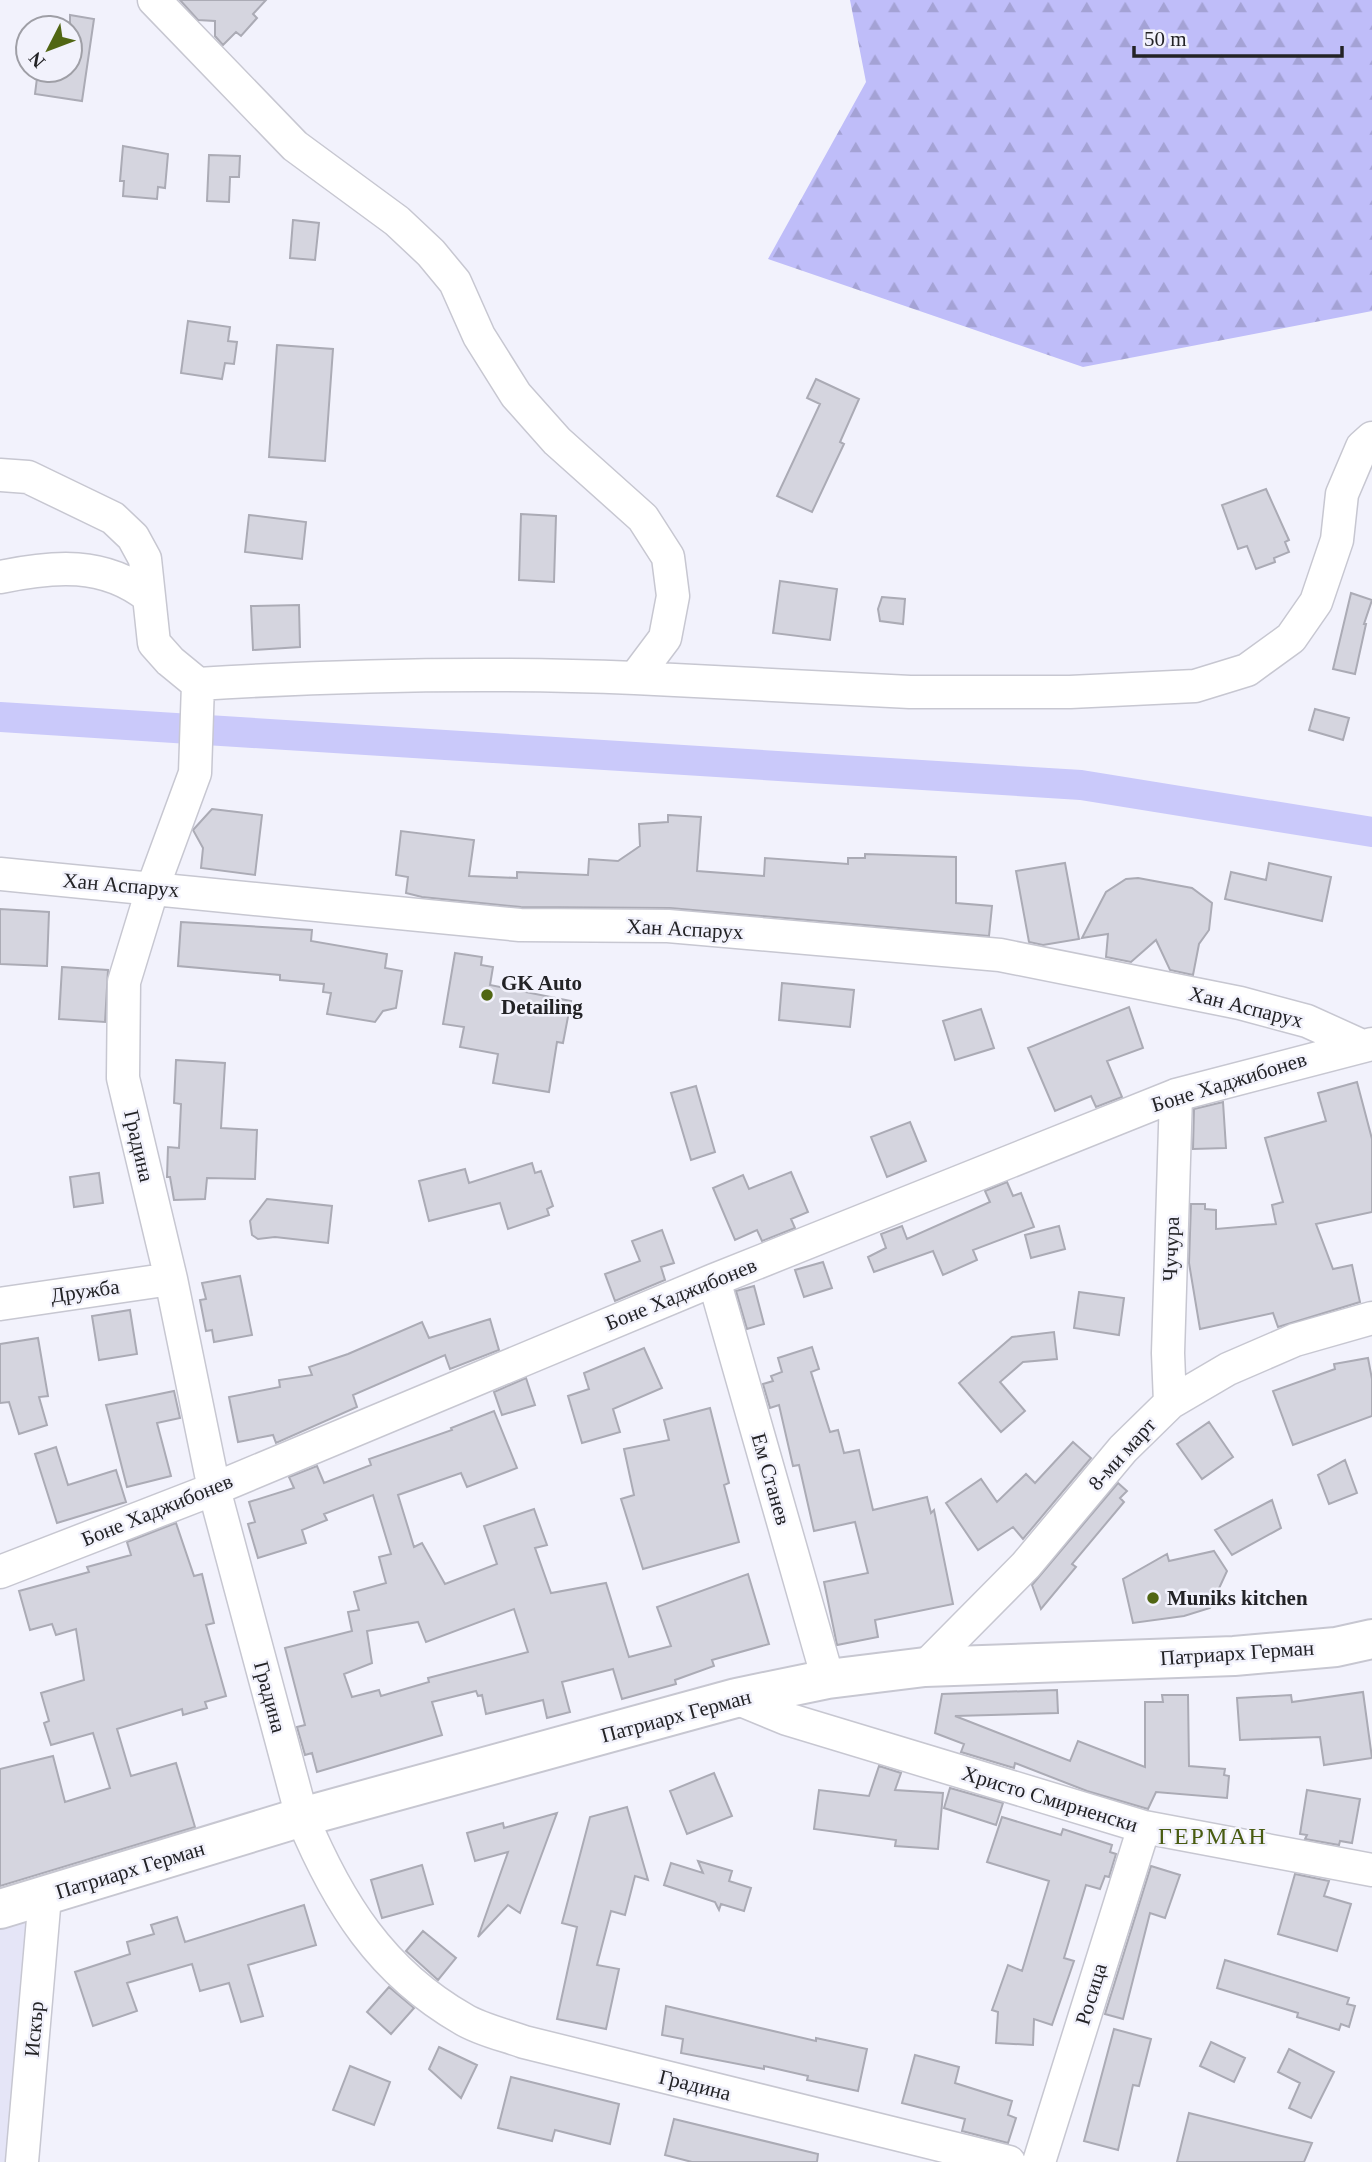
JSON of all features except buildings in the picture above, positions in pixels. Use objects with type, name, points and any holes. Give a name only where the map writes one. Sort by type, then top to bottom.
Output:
[{"type":"street","points":[[154,0],[295,146],[397,221],[431,253],[455,282],[479,336],[516,395],[557,441],[643,519],[668,557],[673,596],[665,638],[635,678]]},
{"type":"street","points":[[0,475],[28,477],[113,518],[133,537],[145,559],[154,643],[170,661],[198,684],[330,676],[510,673],[909,692],[1070,692],[1195,686],[1247,670],[1291,638],[1316,602],[1337,540],[1342,494],[1362,447],[1372,438]]},
{"type":"street","points":[[0,577],[64,568],[91,569],[115,576],[149,597]]},
{"type":"street","name":"Градина","points":[[198,684],[195,773],[153,887],[124,982],[123,1078],[171,1279],[214,1489],[302,1817],[323,1868],[356,1923],[404,1978],[465,2020],[524,2042],[1009,2162]]},
{"type":"street","name":"Хан Аспарух","points":[[0,874],[520,925],[668,926],[1000,955],[1240,1003],[1307,1021],[1366,1044]]},
{"type":"street","name":"Боне Хаджибонев","points":[[0,1572],[214,1489],[714,1280],[1176,1094],[1366,1044]]},
{"type":"street","name":"Чучура","points":[[1170,1403],[1168,1353],[1176,1094]]},
{"type":"street","name":"Дружба","points":[[0,1304],[171,1279]]},
{"type":"street","name":"Ем Станев","points":[[714,1280],[828,1679]]},
{"type":"street","name":"8-ми март","points":[[926,1667],[1026,1565],[1123,1449],[1170,1403],[1228,1369],[1295,1340],[1372,1318]]},
{"type":"street","name":"Патриарх Герман","points":[[0,1909],[302,1817],[736,1698],[828,1679],[926,1667],[1234,1656],[1336,1647],[1372,1639]]},
{"type":"street","name":"Христо Смирненски","points":[[736,1698],[787,1719],[1144,1827],[1372,1870]]},
{"type":"street","name":"Росица","points":[[1039,2162],[1144,1827]]},
{"type":"street","name":"Искър","points":[[22,2162],[45,1896]]},
{"type":"shaded area","points":[[45,1896],[22,2162],[0,2162],[0,1909]]},
{"type":"green space","points":[[850,0],[1372,0],[1372,311],[1083,367],[768,259],[866,82]]},
{"type":"waterway","points":[[0,717],[1081,785],[1372,832]]},
{"type":"place","name":"GK Auto Detailing","points":[[487,995]]},
{"type":"place","name":"Muniks kitchen","points":[[1153,1598]]},
{"type":"district","name":"ГЕРМАН","points":[[1213,1836]]}]
